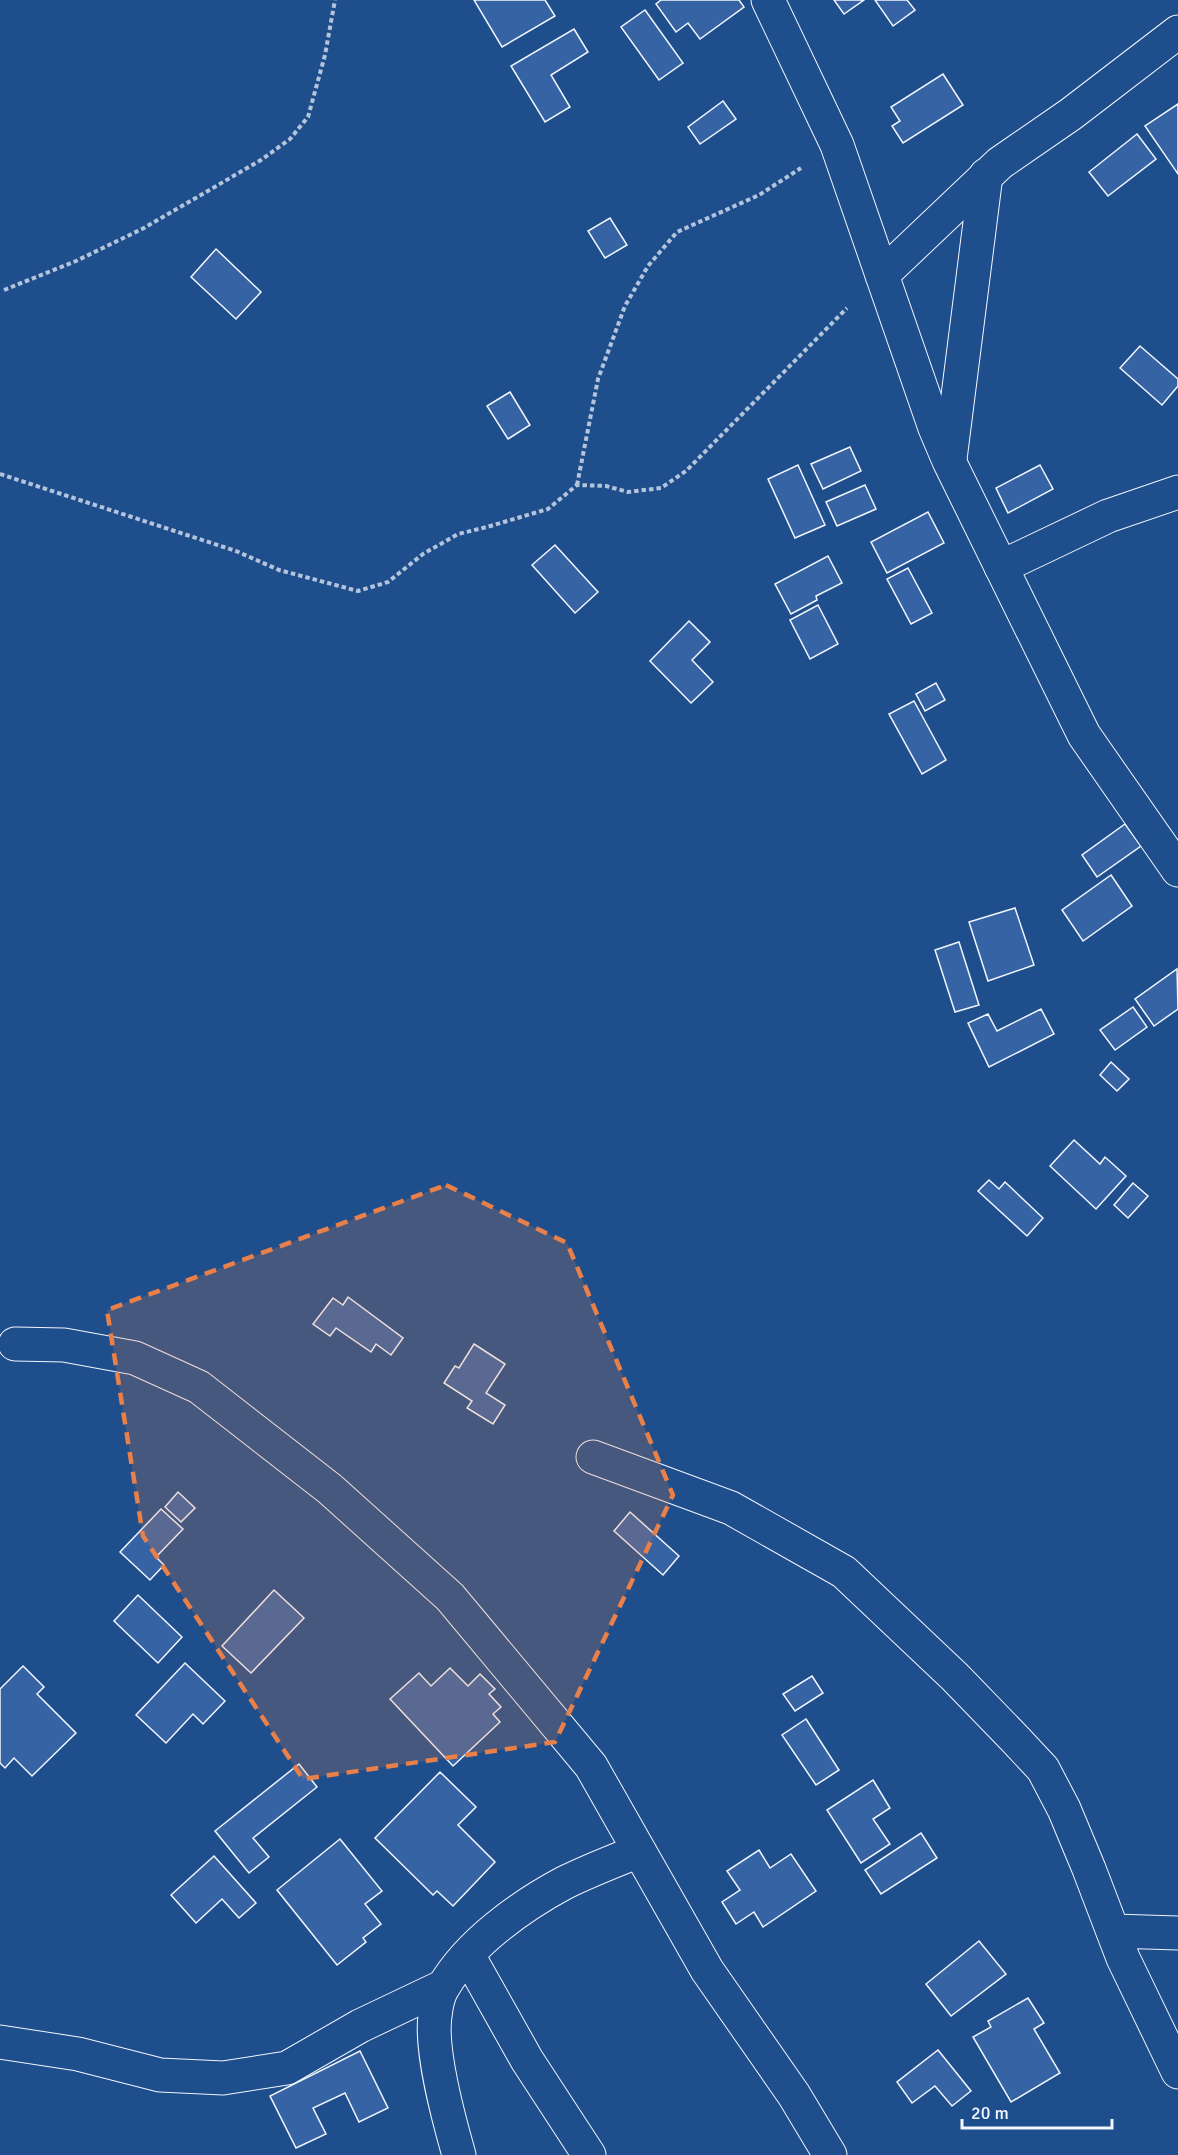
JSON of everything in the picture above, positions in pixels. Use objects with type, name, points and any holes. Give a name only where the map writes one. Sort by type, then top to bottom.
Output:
[{"type":"street","points":[[768,0],[837,145],[949,461],[1084,735],[1178,870]]},
{"type":"street","points":[[882,274],[925,236],[986,174],[1071,114],[1178,32]]},
{"type":"street","points":[[949,461],[986,174]]},
{"type":"street","points":[[1001,567],[1108,516],[1178,492]]},
{"type":"street","points":[[15,1344],[64,1345],[135,1358],[199,1387],[330,1489],[450,1597],[591,1766],[707,1970],[794,2095],[830,2155]]},
{"type":"street","points":[[593,1457],[731,1508],[844,1572],[955,1677],[1043,1769],[1064,1809],[1123,1958],[1178,2072]]},
{"type":"street","points":[[0,2042],[78,2054],[160,2075],[223,2078],[287,2068],[360,2026],[442,1987],[468,1955],[504,1921],[563,1884],[639,1851]]},
{"type":"street","points":[[1113,1931],[1178,1933]]},
{"type":"street","points":[[468,1955],[500,2008],[527,2060],[589,2155]]},
{"type":"street","points":[[442,1987],[435,2017],[435,2046],[450,2125],[459,2155]]},
{"type":"path","points":[[4,290],[76,261],[144,228],[261,160],[290,139],[308,117],[325,55],[334,0]]},
{"type":"path","points":[[0,474],[236,551],[279,570],[358,591],[388,582],[423,554],[458,534],[548,509],[576,485],[598,379],[625,306],[648,266],[677,231],[759,195],[837,145]]},
{"type":"path","points":[[576,485],[606,486],[628,492],[661,488],[686,471],[724,430],[882,274]]},
{"type":"highlighted area","points":[[446,1185],[567,1243],[673,1495],[555,1742],[303,1779],[143,1536],[107,1310]]},
{"type":"building","points":[[474,0],[545,0],[555,16],[502,47]]},
{"type":"building","points":[[661,0],[739,0],[744,7],[700,39],[688,23],[676,32],[656,4]]},
{"type":"building","points":[[834,0],[864,0],[844,14]]},
{"type":"building","points":[[875,0],[907,0],[915,10],[893,26]]},
{"type":"building","points":[[645,10],[683,63],[659,80],[621,27]]},
{"type":"building","points":[[574,29],[588,52],[551,75],[570,107],[545,122],[511,66]]},
{"type":"building","points":[[943,74],[963,105],[903,143],[892,126],[900,121],[891,107]]},
{"type":"building","points":[[723,101],[736,119],[700,144],[688,127]]},
{"type":"building","points":[[1178,104],[1178,174],[1145,126]]},
{"type":"building","points":[[1137,134],[1156,159],[1108,196],[1089,172]]},
{"type":"building","points":[[610,218],[627,245],[605,258],[588,231]]},
{"type":"building","points":[[216,249],[261,292],[236,319],[191,277]]},
{"type":"building","points":[[1140,346],[1178,379],[1178,386],[1162,405],[1120,368]]},
{"type":"building","points":[[510,392],[530,425],[508,439],[487,406]]},
{"type":"building","points":[[850,447],[861,471],[823,489],[811,464]]},
{"type":"building","points":[[798,465],[825,525],[795,538],[768,479]]},
{"type":"building","points":[[1040,465],[1053,489],[1008,513],[996,488]]},
{"type":"building","points":[[865,485],[876,509],[837,526],[826,502]]},
{"type":"building","points":[[928,512],[944,543],[887,573],[871,542]]},
{"type":"building","points":[[555,545],[598,592],[575,613],[532,565]]},
{"type":"building","points":[[828,556],[842,583],[816,596],[817,600],[791,614],[775,584]]},
{"type":"building","points":[[908,568],[932,613],[911,624],[887,579]]},
{"type":"building","points":[[818,605],[838,644],[810,659],[790,620]]},
{"type":"building","points":[[689,621],[710,642],[692,660],[713,682],[691,703],[650,661]]},
{"type":"building","points":[[936,683],[945,700],[925,711],[916,694]]},
{"type":"building","points":[[914,701],[946,760],[922,774],[889,714]]},
{"type":"building","points":[[1125,824],[1141,846],[1097,877],[1082,855]]},
{"type":"building","points":[[1111,875],[1132,906],[1083,941],[1062,910]]},
{"type":"building","points":[[1015,908],[1034,965],[988,981],[969,922]]},
{"type":"building","points":[[959,942],[979,1005],[955,1012],[935,950]]},
{"type":"building","points":[[1177,969],[1178,1009],[1154,1026],[1135,999]]},
{"type":"building","points":[[1133,1007],[1147,1027],[1115,1050],[1100,1030]]},
{"type":"building","points":[[1041,1009],[1054,1034],[989,1067],[968,1023],[988,1014],[997,1031]]},
{"type":"building","points":[[1111,1062],[1129,1079],[1117,1091],[1100,1075]]},
{"type":"building","points":[[1074,1140],[1100,1164],[1105,1157],[1126,1176],[1096,1209],[1050,1166]]},
{"type":"building","points":[[989,1180],[999,1189],[1005,1182],[1043,1218],[1027,1236],[978,1191]]},
{"type":"building","points":[[1133,1183],[1148,1196],[1128,1218],[1114,1205]]},
{"type":"building","points":[[348,1297],[403,1338],[391,1355],[376,1344],[371,1352],[336,1328],[330,1336],[313,1324],[333,1298],[343,1305]]},
{"type":"building","points":[[474,1344],[505,1364],[486,1393],[505,1405],[493,1424],[467,1408],[472,1401],[444,1383],[455,1366],[459,1368]]},
{"type":"building","points":[[178,1492],[195,1508],[181,1522],[165,1507]]},
{"type":"building","points":[[161,1509],[183,1529],[156,1557],[164,1565],[150,1580],[120,1552]]},
{"type":"building","points":[[630,1512],[679,1556],[663,1575],[614,1531]]},
{"type":"building","points":[[274,1590],[304,1618],[251,1673],[222,1646]]},
{"type":"building","points":[[138,1595],[182,1637],[158,1663],[114,1621]]},
{"type":"building","points":[[185,1663],[225,1701],[203,1724],[193,1714],[166,1743],[136,1715]]},
{"type":"building","points":[[23,1666],[44,1687],[37,1694],[76,1733],[32,1776],[14,1758],[5,1768],[0,1763],[0,1689]]},
{"type":"building","points":[[450,1668],[468,1686],[480,1674],[495,1689],[489,1694],[501,1707],[493,1714],[500,1722],[453,1766],[390,1699],[419,1673],[431,1686]]},
{"type":"building","points":[[812,1676],[823,1693],[795,1711],[783,1694]]},
{"type":"building","points":[[806,1719],[839,1770],[816,1785],[782,1735]]},
{"type":"building","points":[[299,1764],[317,1787],[253,1838],[269,1857],[249,1873],[215,1831]]},
{"type":"building","points":[[440,1772],[476,1807],[458,1825],[495,1862],[453,1906],[437,1891],[433,1895],[375,1838]]},
{"type":"building","points":[[873,1780],[890,1808],[873,1819],[890,1844],[861,1863],[827,1810]]},
{"type":"building","points":[[921,1833],[937,1858],[881,1894],[865,1870]]},
{"type":"building","points":[[340,1839],[382,1891],[365,1904],[381,1924],[363,1938],[366,1942],[337,1965],[277,1890]]},
{"type":"building","points":[[759,1850],[770,1868],[791,1854],[816,1891],[763,1927],[754,1912],[736,1924],[722,1902],[740,1890],[727,1871]]},
{"type":"building","points":[[214,1856],[256,1903],[239,1918],[222,1899],[196,1923],[171,1895]]},
{"type":"building","points":[[979,1941],[1006,1974],[951,2016],[926,1984]]},
{"type":"building","points":[[1028,1998],[1044,2023],[1034,2029],[1060,2073],[1011,2102],[973,2037],[991,2027],[988,2021]]},
{"type":"building","points":[[938,2050],[971,2091],[952,2106],[935,2086],[912,2103],[897,2082]]},
{"type":"building","points":[[360,2051],[388,2108],[359,2122],[345,2093],[313,2108],[326,2134],[296,2148],[270,2096]]}]
